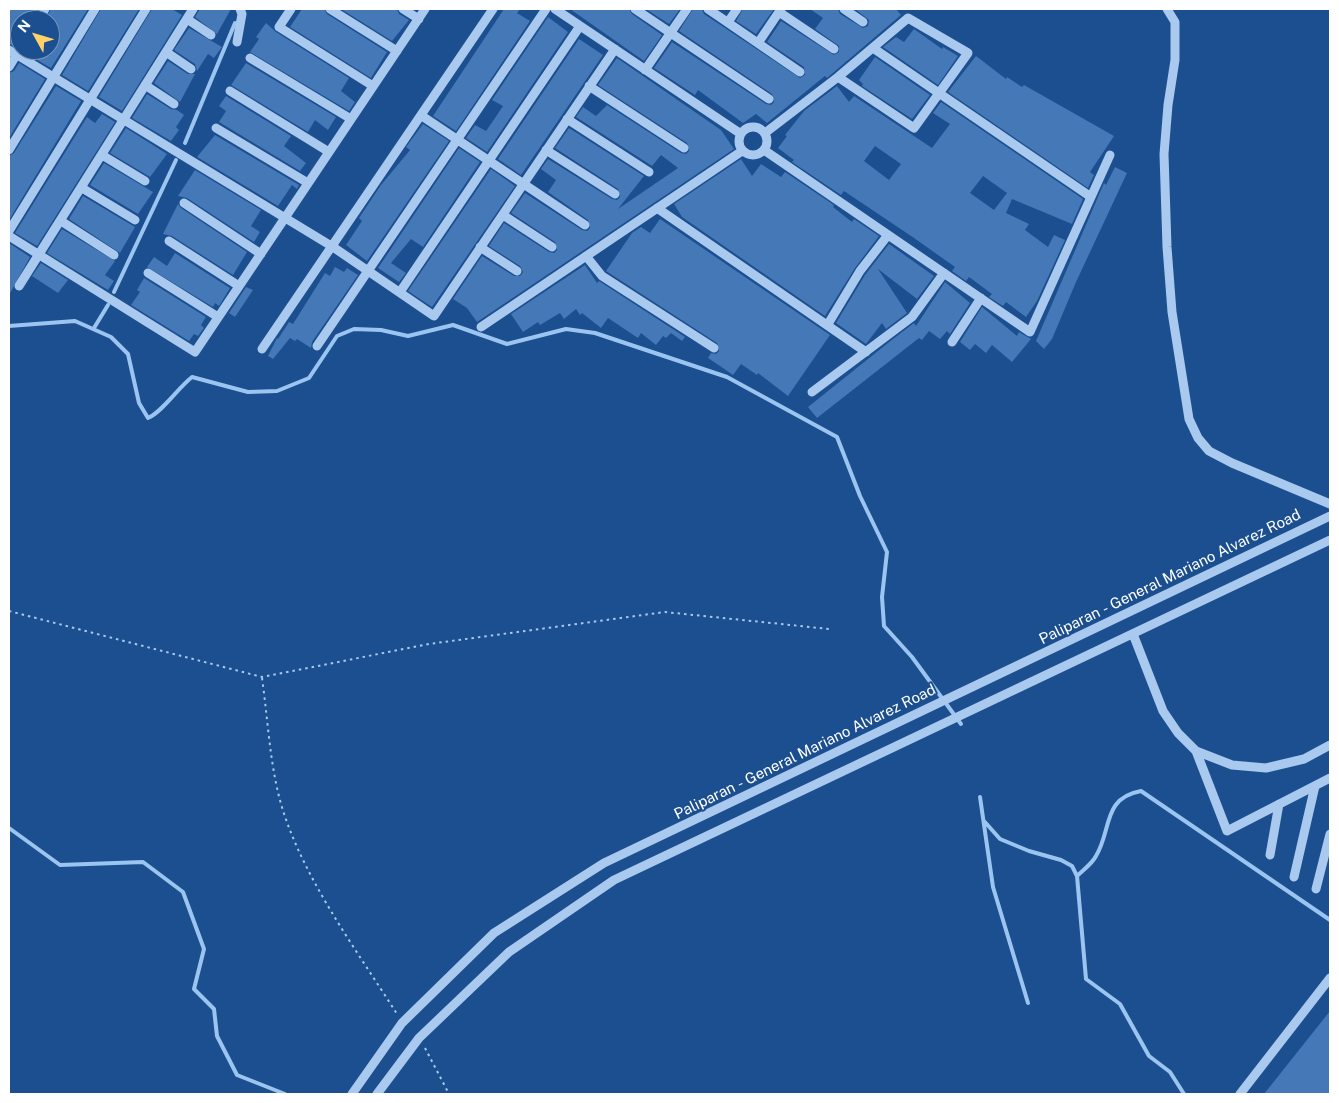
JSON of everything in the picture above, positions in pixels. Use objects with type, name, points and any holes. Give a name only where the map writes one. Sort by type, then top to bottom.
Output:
[{"type":"street","points":[[9,150],[95,9]]},
{"type":"street","points":[[9,231],[146,9]]},
{"type":"street","points":[[19,286],[40,256],[193,9]]},
{"type":"street","points":[[237,42],[242,14],[240,9]]},
{"type":"street","points":[[291,9],[279,27],[373,86]]},
{"type":"street","points":[[330,9],[397,51]]},
{"type":"street","points":[[403,9],[419,19]]},
{"type":"street","points":[[9,236],[195,352],[425,9]]},
{"type":"street","points":[[262,349],[422,116],[492,9]]},
{"type":"street","points":[[317,346],[546,9]]},
{"type":"street","points":[[555,9],[741,134]]},
{"type":"street","points":[[635,9],[769,99]]},
{"type":"street","points":[[645,70],[687,9]]},
{"type":"street","points":[[708,9],[800,72]]},
{"type":"street","points":[[728,22],[737,9]]},
{"type":"street","points":[[844,9],[863,22]]},
{"type":"street","points":[[1167,9],[1175,22],[1175,60],[1168,105],[1164,154],[1167,247],[1172,312],[1189,420],[1198,438],[1209,451],[1232,463],[1330,504]]},
{"type":"street","points":[[758,43],[780,11],[834,49]]},
{"type":"street","points":[[765,133],[838,77],[908,18],[968,53],[914,128],[838,77]]},
{"type":"street","points":[[187,19],[210,35]]},
{"type":"street","points":[[400,292],[580,26]]},
{"type":"street","points":[[874,48],[1091,197]]},
{"type":"street","points":[[28,60],[90,100],[333,247],[434,316],[615,49]]},
{"type":"street","points":[[166,52],[191,69]]},
{"type":"street","points":[[250,58],[351,119]]},
{"type":"street","points":[[145,85],[174,104]]},
{"type":"street","points":[[589,86],[684,148]]},
{"type":"street","points":[[230,91],[329,152]]},
{"type":"street","points":[[422,116],[586,225]]},
{"type":"street","points":[[568,119],[649,172]]},
{"type":"street","points":[[753,127],[765,133],[768,142],[764,150],[754,156],[742,151],[739,143],[741,134],[753,127]]},
{"type":"street","points":[[216,128],[308,183]]},
{"type":"street","points":[[546,150],[615,194]]},
{"type":"street","points":[[764,150],[1030,332],[1110,155]]},
{"type":"street","points":[[481,327],[742,151]]},
{"type":"street","points":[[102,155],[145,181]]},
{"type":"street","points":[[82,188],[134,220]]},
{"type":"street","points":[[184,204],[261,254]]},
{"type":"street","points":[[657,208],[866,352]]},
{"type":"street","points":[[502,215],[552,247]]},
{"type":"street","points":[[61,221],[114,255]]},
{"type":"street","points":[[828,324],[860,271],[888,235]]},
{"type":"street","points":[[169,242],[239,286]]},
{"type":"street","points":[[480,247],[517,271]]},
{"type":"street","points":[[586,256],[602,276],[714,348]]},
{"type":"street","points":[[148,273],[218,317]]},
{"type":"street","points":[[812,392],[912,318],[944,273]]},
{"type":"street","points":[[952,342],[981,298]]},
{"type":"street","name":"Paliparan - General Mariano Alvarez Road","points":[[352,1094],[402,1023],[494,933],[604,863],[1330,516]]},
{"type":"street","points":[[377,1094],[420,1038],[509,952],[614,880],[1330,540]]},
{"type":"street","points":[[1133,634],[1163,711],[1178,733],[1196,751],[1228,831],[1330,778]]},
{"type":"street","points":[[1196,751],[1232,765],[1266,768],[1304,759],[1330,745]]},
{"type":"street","points":[[1294,877],[1315,786]]},
{"type":"street","points":[[1270,855],[1279,804]]},
{"type":"street","points":[[1316,889],[1330,837]]},
{"type":"street","points":[[1240,1094],[1330,978]]},
{"type":"path","points":[[9,611],[262,677],[429,644],[665,612],[829,629]]},
{"type":"path","points":[[262,677],[276,784],[286,816],[311,878],[402,1023]]},
{"type":"path","points":[[420,1038],[450,1094]]},
{"type":"building","points":[[9,9],[38,9],[10,10],[9,44]]},
{"type":"building","points":[[88,9],[60,54],[60,10],[50,10]]},
{"type":"building","points":[[101,9],[139,9],[88,91],[62,75]]},
{"type":"building","points":[[152,9],[172,9],[182,15],[122,111],[99,97]]},
{"type":"building","points":[[200,9],[231,9],[217,34],[195,17]]},
{"type":"building","points":[[302,9],[324,9],[327,14],[387,52],[371,78],[290,27]]},
{"type":"building","points":[[341,9],[397,9],[399,14],[409,20],[392,41]]},
{"type":"building","points":[[504,9],[520,9],[517,13],[530,21],[456,131],[433,116]]},
{"type":"building","points":[[570,9],[629,9],[632,14],[662,35],[644,61]]},
{"type":"building","points":[[646,9],[680,9],[669,24]]},
{"type":"building","points":[[693,9],[702,9],[704,14],[800,78],[805,75],[804,67],[767,42],[781,21],[834,55],[839,52],[839,46],[815,29],[823,18],[810,9],[838,9],[840,14],[863,28],[868,26],[869,20],[855,9],[896,9],[901,15],[827,78],[825,76],[767,123],[756,114],[743,123],[698,90],[695,95],[654,68],[672,42],[766,104],[771,105],[774,102],[772,94],[679,31]]},
{"type":"building","points":[[743,9],[774,9],[756,34],[736,21]]},
{"type":"building","points":[[548,17],[568,32],[487,152],[466,138],[475,125],[486,131],[495,118],[503,106],[492,100]]},
{"type":"building","points":[[266,23],[276,32],[349,78],[341,91],[355,102],[349,111],[250,52],[259,39],[256,37]]},
{"type":"building","points":[[189,28],[222,47],[214,58],[208,54],[197,71],[195,64],[174,50]]},
{"type":"building","points":[[914,29],[942,49],[943,47],[958,56],[938,85],[883,47],[896,37],[904,42]]},
{"type":"building","points":[[579,39],[603,55],[521,175],[498,159]]},
{"type":"building","points":[[976,56],[1006,79],[1007,77],[1022,87],[1024,85],[1114,136],[1090,172],[1094,175],[1088,188],[948,92]]},
{"type":"building","points":[[875,57],[930,95],[912,119],[862,86],[863,84],[859,80]]},
{"type":"building","points":[[617,58],[721,130],[734,149],[477,322],[467,308],[453,299],[482,256],[514,276],[520,276],[523,272],[520,266],[489,246],[504,223],[549,252],[554,253],[557,250],[555,242],[511,213],[525,193],[582,230],[587,231],[590,228],[588,220],[548,192],[556,180],[541,169],[548,159],[612,199],[617,200],[620,197],[618,189],[555,148],[569,128],[644,176],[618,209],[678,168],[661,155],[652,166],[576,117],[583,107],[596,116],[607,105],[681,153],[686,154],[689,151],[687,143],[598,85]]},
{"type":"building","points":[[37,60],[56,60],[51,68]]},
{"type":"building","points":[[168,61],[188,74],[195,74],[180,102],[154,83]]},
{"type":"building","points":[[19,63],[45,79],[9,138],[9,73],[14,71]]},
{"type":"building","points":[[246,63],[336,117],[328,130],[315,120],[308,132],[231,85]]},
{"type":"building","points":[[56,86],[81,101],[9,220],[9,156],[14,153]]},
{"type":"building","points":[[837,86],[849,102],[854,96],[932,148],[950,124],[933,113],[941,102],[1083,199],[1072,224],[1012,199],[1006,213],[1029,224],[1025,230],[1048,247],[1054,235],[1065,240],[1037,301],[1026,317],[1006,302],[1003,306],[989,297],[992,294],[969,277],[966,281],[952,271],[955,267],[844,191],[841,195],[792,162],[794,160],[778,148],[787,136],[785,135],[804,111]],"holes":[[[875,146],[901,164],[889,180],[864,161]],[[983,176],[1007,193],[994,210],[970,193]]]},
{"type":"building","points":[[147,94],[184,115],[176,127],[179,130],[171,141],[132,118]]},
{"type":"building","points":[[226,96],[291,136],[284,146],[306,163],[300,171],[219,122],[226,111],[219,106]]},
{"type":"building","points":[[102,114],[115,122],[37,246],[15,233],[87,117],[95,123]]},
{"type":"building","points":[[423,124],[449,141],[367,261],[346,245],[362,221],[359,218],[381,185],[410,150],[406,147]]},
{"type":"building","points":[[126,128],[167,154],[150,177],[110,153]]},
{"type":"building","points":[[215,135],[299,185],[297,189],[292,185],[278,206],[197,157]]},
{"type":"building","points":[[459,148],[480,162],[423,247],[411,239],[391,263],[406,273],[399,282],[378,268]]},
{"type":"building","points":[[741,159],[752,176],[761,164],[781,177],[785,172],[834,205],[833,207],[852,222],[854,219],[879,236],[855,268],[825,316],[682,217],[674,204]]},
{"type":"building","points":[[104,163],[153,192],[138,214],[90,185]]},
{"type":"building","points":[[1115,167],[1127,173],[1076,282],[1052,339],[1044,349],[1036,341],[1104,183],[1106,185]]},
{"type":"building","points":[[491,169],[515,186],[432,307],[408,291]]},
{"type":"building","points":[[195,170],[261,210],[251,226],[260,232],[254,242],[187,198],[178,196]]},
{"type":"building","points":[[83,196],[135,227],[120,253],[69,219]]},
{"type":"building","points":[[178,204],[181,208],[247,252],[233,275],[172,236],[163,234]]},
{"type":"building","points":[[660,219],[830,335],[788,396],[758,373],[757,375],[741,364],[733,375],[708,358],[711,353],[716,354],[719,351],[717,343],[606,271],[632,233],[641,227],[650,233]]},
{"type":"building","points":[[62,229],[115,261],[105,275],[114,281],[108,290],[47,253]]},
{"type":"building","points":[[9,243],[30,257],[9,295]]},
{"type":"building","points":[[889,244],[934,276],[917,299],[878,269],[907,313],[886,329],[882,323],[866,344],[836,323],[865,275]]},
{"type":"building","points":[[175,253],[230,288],[219,306],[215,303],[213,307],[147,267],[154,257],[167,266]]},
{"type":"building","points":[[41,263],[68,280],[58,293],[32,276]]},
{"type":"building","points":[[585,265],[597,283],[599,281],[685,337],[682,341],[671,333],[666,338],[663,336],[656,345],[641,333],[638,338],[608,318],[601,328],[582,313],[580,315],[576,309],[564,319],[560,313],[540,325],[538,322],[523,332],[511,314]]},
{"type":"building","points":[[335,267],[344,272],[347,268],[358,275],[312,342],[311,348],[297,339],[295,341],[290,338],[273,359],[268,356],[277,338],[289,322],[293,324],[325,273],[330,276]]},
{"type":"building","points":[[144,278],[206,317],[201,325],[204,328],[198,336],[194,334],[189,341],[131,305],[140,292],[137,290]]},
{"type":"building","points":[[945,282],[970,303],[950,334],[947,331],[940,339],[929,331],[922,340],[919,338],[817,418],[808,407],[914,323],[916,326]]},
{"type":"building","points":[[246,287],[253,290],[235,317],[229,313]]},
{"type":"building","points":[[982,307],[1017,336],[1019,332],[1031,339],[1012,362],[992,345],[986,353],[975,344],[970,350],[960,342]]},
{"type":"building","points":[[1330,1011],[1330,1094],[1264,1094]]},
{"type":"waterway","points":[[185,143],[235,23]]},
{"type":"waterway","points":[[114,292],[176,160]]},
{"type":"waterway","points":[[94,328],[108,305]]},
{"type":"waterway","points":[[9,326],[75,321],[111,337],[128,354],[139,403],[148,418],[159,411],[192,377],[248,392],[277,391],[309,378],[337,336],[354,329],[381,330],[408,336],[453,325],[507,344],[566,329],[595,333],[727,377],[837,437],[860,496],[887,552],[882,597],[884,626],[912,657],[961,724]]},
{"type":"waterway","points":[[1077,876],[1096,856],[1110,816],[1120,800],[1141,791],[1330,920]]},
{"type":"waterway","points":[[980,797],[993,887],[1028,1003]]},
{"type":"waterway","points":[[984,821],[1000,839],[1029,851],[1061,860],[1072,866],[1077,876],[1086,979],[1120,1004],[1149,1056],[1170,1072],[1184,1094]]},
{"type":"waterway","points":[[9,828],[60,865],[143,862],[183,892],[204,949],[194,989],[214,1009],[217,1036],[237,1075],[285,1094]]}]
